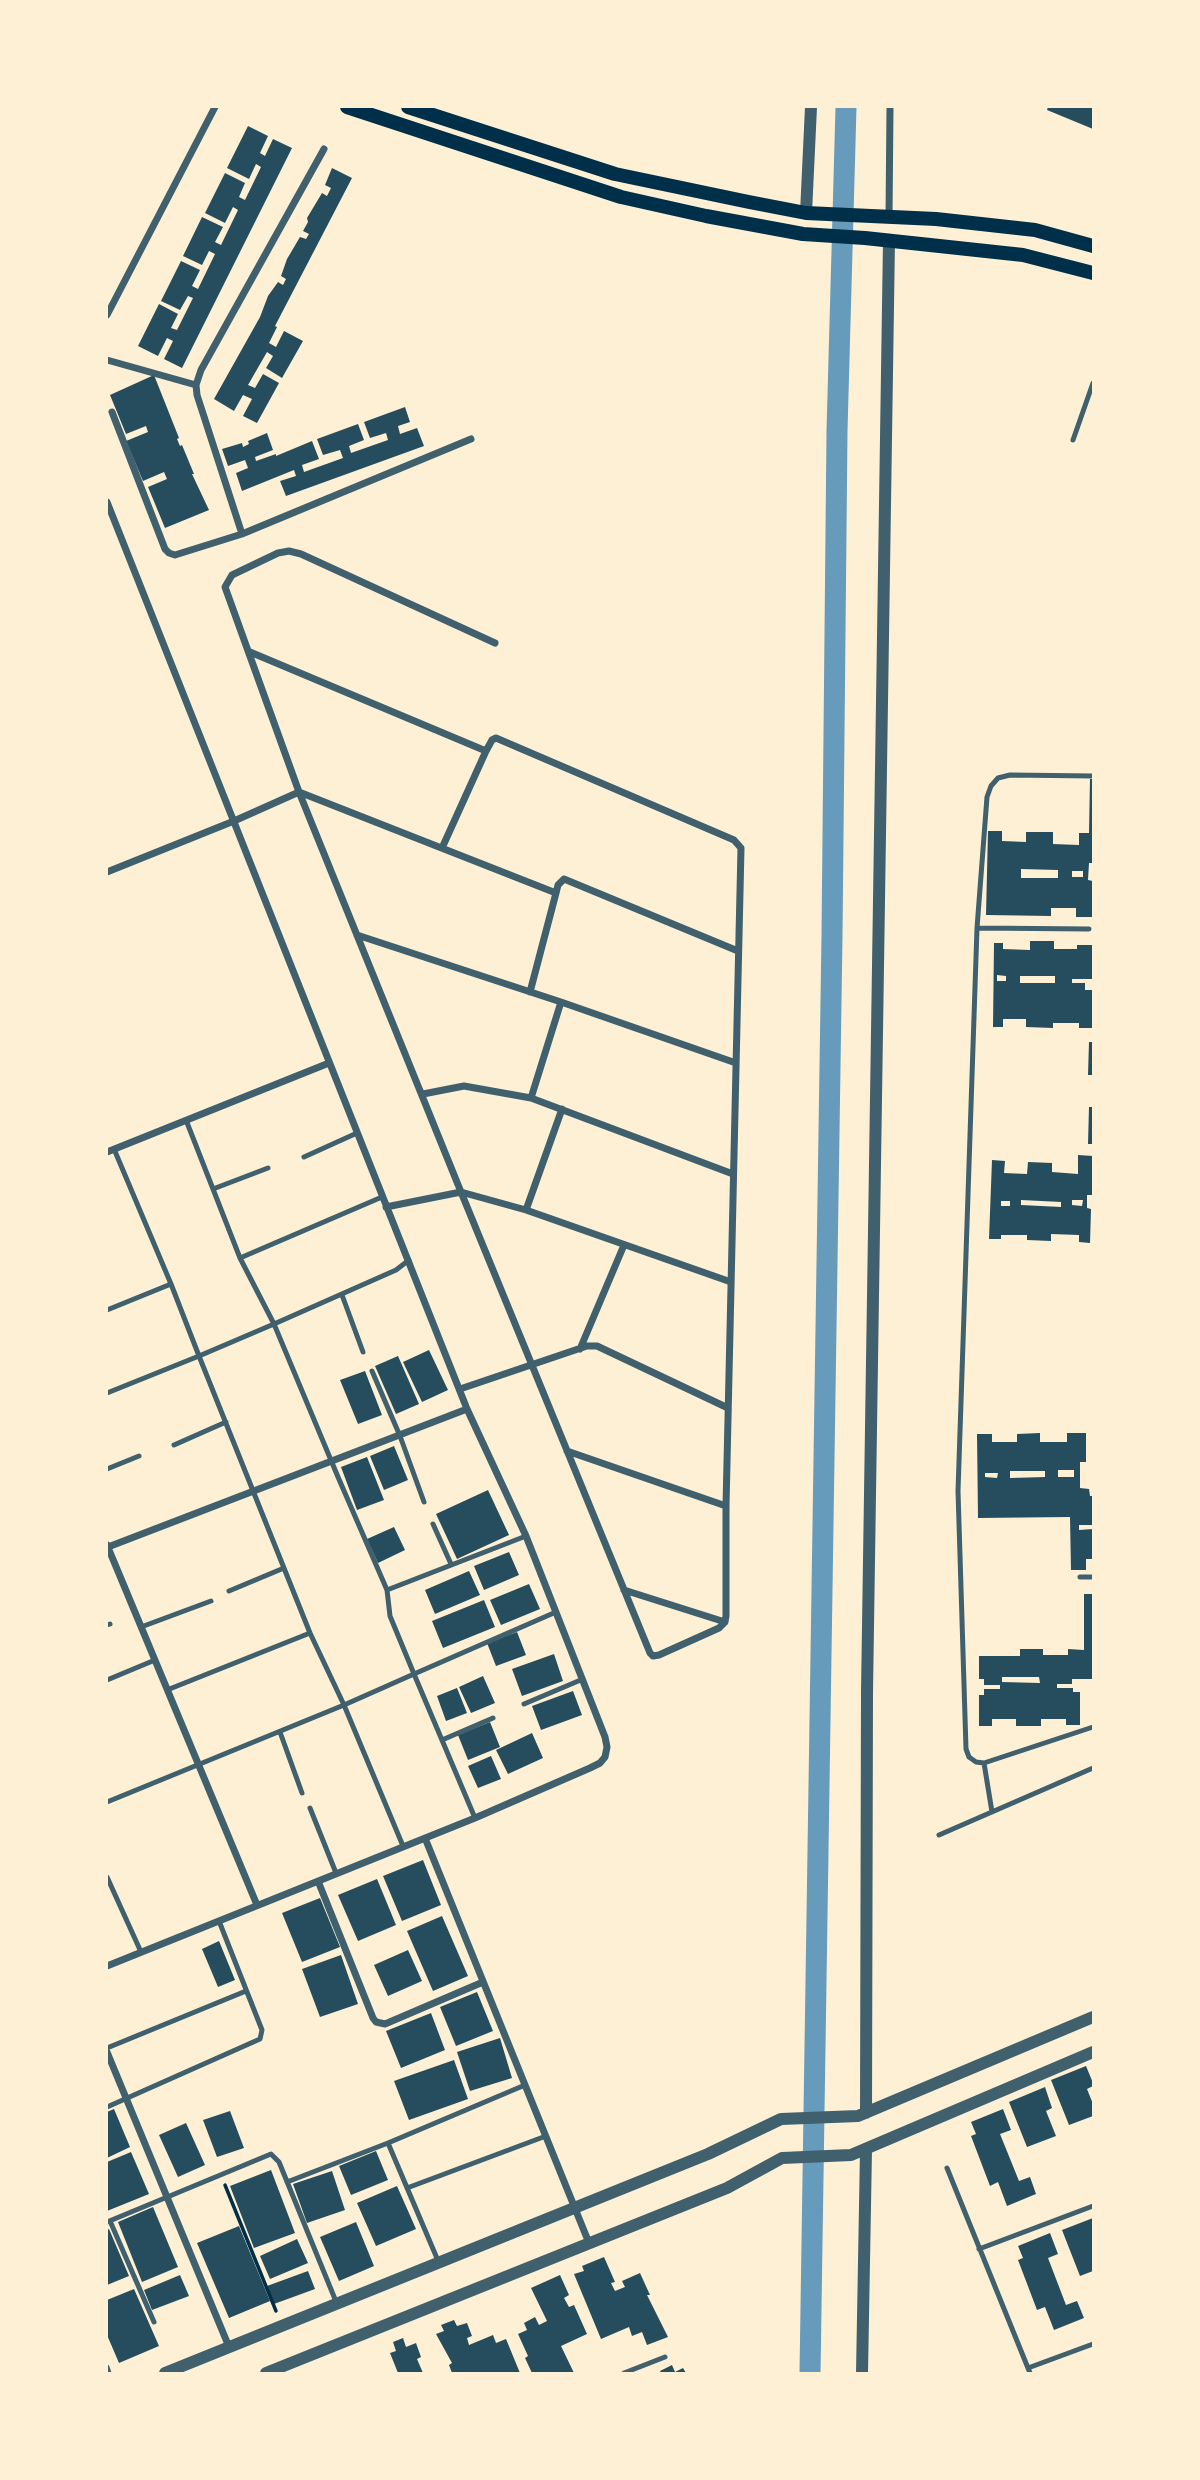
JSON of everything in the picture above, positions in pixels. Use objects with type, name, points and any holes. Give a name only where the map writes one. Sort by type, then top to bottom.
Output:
[{"type":"main road","points":[[347,107],[621,197],[706,216],[803,234],[889,240],[1023,256],[1093,273]]},
{"type":"main road","points":[[408,107],[615,174],[806,213],[936,219],[1035,230],[1093,246]]},
{"type":"street","points":[[107,315],[215,107]]},
{"type":"street","points":[[806,213],[811,107]]},
{"type":"street","points":[[889,217],[890,107]]},
{"type":"street","points":[[242,534],[196,385],[201,370],[324,149]]},
{"type":"street","points":[[862,2115],[889,240]]},
{"type":"street","points":[[107,360],[196,385]]},
{"type":"street","points":[[112,412],[169,553],[175,555],[242,534],[471,439]]},
{"type":"street","points":[[107,502],[467,1409],[526,1536],[605,1737],[605,1757],[590,1768],[475,1818],[107,1966]]},
{"type":"street","points":[[442,848],[486,751],[496,738],[740,844],[742,852],[725,1622],[719,1628],[653,1656],[299,792],[225,587],[232,575],[278,552],[289,551],[301,554],[495,643]]},
{"type":"street","points":[[250,652],[486,751]]},
{"type":"street","points":[[107,872],[299,792],[555,893]]},
{"type":"street","points":[[530,992],[555,893],[564,879],[738,951]]},
{"type":"street","points":[[357,935],[736,1063]]},
{"type":"street","points":[[531,1098],[561,1002]]},
{"type":"street","points":[[110,1151],[329,1063]]},
{"type":"street","points":[[423,1094],[464,1086],[531,1098],[733,1174]]},
{"type":"street","points":[[526,1210],[562,1109]]},
{"type":"street","points":[[387,1207],[461,1192],[526,1210],[731,1282]]},
{"type":"street","points":[[579,1349],[624,1245]]},
{"type":"street","points":[[460,1389],[579,1349],[597,1346],[728,1408]]},
{"type":"street","points":[[257,1905],[107,1546],[254,1493],[467,1409]]},
{"type":"street","points":[[567,1451],[726,1506]]},
{"type":"street","points":[[624,1590],[725,1622]]},
{"type":"street","points":[[425,1838],[589,2243]]},
{"type":"street","points":[[318,1881],[376,2022],[385,2024],[483,1982]]},
{"type":"street","points":[[165,2373],[708,2154],[781,2119],[862,2115],[1093,2017]]},
{"type":"street","points":[[107,2050],[229,2347]]},
{"type":"street","points":[[266,2373],[726,2188],[782,2158],[851,2155],[866,2150],[1093,2053]]},
{"type":"street","points":[[862,2373],[866,2150]]},
{"type":"lane","points":[[1073,440],[1093,383]]},
{"type":"lane","points":[[1093,776],[1010,775],[998,778],[987,797],[977,928],[958,1491],[966,1749],[969,1757],[984,1763],[1093,1727]]},
{"type":"lane","points":[[977,928],[1088,929]]},
{"type":"lane","points":[[186,1120],[240,1258],[274,1324],[387,1590],[390,1616],[475,1818]]},
{"type":"lane","points":[[304,1157],[357,1133]]},
{"type":"lane","points":[[110,1151],[171,1284],[310,1633],[344,1705],[403,1846]]},
{"type":"lane","points":[[213,1189],[268,1168]]},
{"type":"lane","points":[[240,1258],[382,1197]]},
{"type":"lane","points":[[107,1393],[342,1295],[396,1270],[409,1260]]},
{"type":"lane","points":[[107,1310],[171,1284]]},
{"type":"lane","points":[[342,1295],[363,1352]]},
{"type":"lane","points":[[372,1371],[424,1502]]},
{"type":"lane","points":[[174,1445],[226,1422]]},
{"type":"lane","points":[[107,1469],[139,1456]]},
{"type":"lane","points":[[433,1524],[451,1564]]},
{"type":"lane","points":[[387,1590],[526,1536]]},
{"type":"lane","points":[[229,1591],[284,1567]]},
{"type":"lane","points":[[1080,1577],[1093,1577]]},
{"type":"lane","points":[[141,1627],[211,1601]]},
{"type":"lane","points":[[107,1802],[344,1705],[556,1612]]},
{"type":"lane","points":[[167,1690],[310,1633]]},
{"type":"lane","points":[[107,1680],[155,1660]]},
{"type":"lane","points":[[524,1704],[583,1679]]},
{"type":"lane","points":[[442,1740],[493,1718]]},
{"type":"lane","points":[[280,1732],[302,1793]]},
{"type":"lane","points":[[984,1763],[992,1812]]},
{"type":"lane","points":[[939,1835],[1093,1769]]},
{"type":"lane","points":[[310,1808],[336,1874]]},
{"type":"lane","points":[[107,1877],[141,1952]]},
{"type":"lane","points":[[107,2107],[260,2039],[262,2031],[219,1921]]},
{"type":"lane","points":[[107,2050],[246,1991]]},
{"type":"lane","points":[[287,2182],[525,2085]]},
{"type":"lane","points":[[407,2188],[546,2136]]},
{"type":"lane","points":[[388,2143],[439,2263]]},
{"type":"lane","points":[[154,2322],[108,2221],[271,2154],[279,2162],[337,2304]]},
{"type":"lane","points":[[947,2168],[1029,2371],[1093,2344]]},
{"type":"lane","points":[[979,2249],[1093,2206]]},
{"type":"lane","points":[[624,2373],[665,2357]]},
{"type":"lane","points":[[107,2367],[109,2373]]},
{"type":"path","points":[[220,2174],[281,2326]]},
{"type":"building","points":[[1048,107],[1093,107],[1093,129],[1047,110]]},
{"type":"building","points":[[248,126],[268,136],[260,153],[265,156],[273,139],[292,148],[182,368],[164,359],[173,341],[167,338],[158,356],[138,346],[159,304],[178,314],[171,328],[177,330],[193,298],[188,296],[180,310],[161,301],[181,261],[200,270],[192,286],[198,289],[215,254],[209,251],[202,265],[183,256],[202,217],[223,227],[215,242],[221,245],[238,210],[233,207],[225,223],[205,213],[225,173],[245,183],[239,197],[245,200],[261,167],[256,164],[249,179],[227,168]]},
{"type":"building","points":[[332,168],[352,178],[275,326],[277,327],[269,343],[276,347],[284,331],[303,341],[282,378],[266,368],[273,356],[267,352],[248,385],[255,388],[263,374],[279,383],[257,423],[243,416],[252,399],[243,395],[234,411],[214,399],[260,317],[268,296],[278,282],[283,285],[286,279],[281,276],[287,259],[300,237],[306,239],[309,234],[303,231],[308,222],[307,218],[322,193],[327,196],[331,188],[325,185]]},
{"type":"building","points":[[154,375],[179,438],[177,439],[209,510],[165,528],[148,487],[167,479],[164,472],[143,481],[126,441],[148,432],[146,426],[126,434],[110,395]]},
{"type":"building","points":[[405,407],[410,422],[398,426],[400,434],[417,428],[424,446],[286,496],[280,481],[296,476],[294,470],[242,491],[236,473],[248,468],[245,460],[228,466],[222,449],[242,443],[243,447],[249,444],[248,441],[267,433],[273,450],[255,457],[256,461],[312,441],[319,459],[302,465],[304,472],[343,458],[340,450],[323,455],[317,439],[358,424],[364,440],[349,446],[351,453],[388,440],[386,433],[370,438],[364,422]]},
{"type":"building","points":[[1090,779],[1093,779],[1093,863],[1089,863],[1088,880],[1093,881],[1093,917],[1076,917],[1076,908],[1051,908],[1051,916],[986,915],[988,831],[1002,831],[1002,841],[1026,842],[1026,832],[1053,832],[1053,844],[1079,845],[1079,833],[1089,833]],"holes":[[[1021,869],[1058,870],[1058,878],[1021,878]],[[1072,871],[1083,871],[1083,877],[1072,877]]]},
{"type":"building","points":[[1030,941],[1054,941],[1054,949],[1077,949],[1077,945],[1093,945],[1093,979],[1072,979],[1072,983],[1085,983],[1085,990],[1093,990],[1093,1028],[1079,1028],[1079,1023],[1053,1023],[1053,1028],[1026,1027],[1026,1019],[1003,1019],[1003,1027],[993,1027],[994,943],[1003,943],[1003,949],[1030,950]],"holes":[[[997,975],[1006,976],[1006,981],[997,981]],[[1020,976],[1055,976],[1055,983],[1020,983]]]},
{"type":"building","points":[[1089,1042],[1093,1042],[1093,1075],[1088,1075]]},
{"type":"building","points":[[1089,1107],[1093,1107],[1093,1144],[1088,1144]]},
{"type":"building","points":[[1078,1155],[1093,1156],[1093,1195],[1087,1195],[1087,1208],[1091,1209],[1090,1243],[1079,1242],[1079,1235],[1051,1234],[1051,1241],[1027,1240],[1027,1235],[1001,1235],[1001,1239],[989,1239],[992,1160],[1005,1161],[1004,1173],[1027,1174],[1028,1162],[1052,1163],[1052,1172],[1078,1174]],"holes":[[[1021,1200],[1061,1202],[1061,1207],[1021,1205]],[[1072,1200],[1083,1200],[1082,1206],[1072,1205]],[[1001,1201],[1010,1201],[1010,1206],[1001,1206]]]},
{"type":"building","points":[[429,1350],[448,1390],[422,1402],[403,1362]]},
{"type":"building","points":[[398,1356],[419,1404],[396,1414],[375,1366]]},
{"type":"building","points":[[365,1371],[382,1415],[358,1424],[340,1380]]},
{"type":"building","points":[[1040,1433],[1040,1442],[1067,1442],[1067,1433],[1086,1433],[1086,1462],[1080,1462],[1080,1488],[1089,1489],[1090,1496],[1093,1496],[1093,1525],[1079,1525],[1079,1530],[1093,1529],[1093,1559],[1086,1559],[1086,1570],[1071,1570],[1070,1517],[978,1518],[977,1434],[992,1434],[992,1442],[1017,1442],[1017,1434]],"holes":[[[1058,1470],[1074,1470],[1074,1477],[1058,1477]],[[1010,1471],[1045,1471],[1045,1477],[1010,1478]],[[985,1473],[998,1473],[997,1478],[985,1477]]]},
{"type":"building","points":[[394,1446],[408,1480],[384,1490],[370,1456]]},
{"type":"building","points":[[367,1457],[384,1500],[357,1510],[341,1467]]},
{"type":"building","points":[[488,1490],[509,1535],[457,1559],[436,1514]]},
{"type":"building","points":[[394,1527],[405,1550],[378,1563],[367,1539]]},
{"type":"building","points":[[509,1552],[519,1575],[484,1590],[474,1566]]},
{"type":"building","points":[[469,1571],[480,1595],[435,1614],[425,1590]]},
{"type":"building","points":[[529,1584],[540,1609],[501,1625],[490,1600]]},
{"type":"building","points":[[1084,1594],[1093,1594],[1093,1679],[1072,1679],[1072,1684],[1057,1684],[1057,1688],[1073,1688],[1073,1692],[1080,1692],[1080,1725],[1066,1725],[1066,1719],[1041,1719],[1041,1726],[1016,1726],[1016,1719],[992,1719],[992,1726],[979,1726],[979,1695],[984,1695],[984,1689],[1000,1689],[1000,1685],[984,1685],[984,1679],[979,1679],[979,1656],[1020,1656],[1020,1649],[1043,1649],[1043,1655],[1068,1655],[1068,1649],[1084,1650]],"holes":[[[1002,1677],[1039,1677],[1040,1683],[1002,1682]]]},
{"type":"building","points":[[484,1600],[495,1627],[443,1648],[432,1621]]},
{"type":"building","points":[[517,1632],[526,1655],[496,1666],[487,1643]]},
{"type":"building","points":[[554,1654],[563,1681],[522,1696],[512,1669]]},
{"type":"building","points":[[483,1676],[495,1703],[471,1713],[459,1687]]},
{"type":"building","points":[[457,1688],[467,1713],[446,1721],[437,1696]]},
{"type":"building","points":[[573,1691],[582,1715],[541,1730],[532,1706]]},
{"type":"building","points":[[490,1722],[500,1747],[468,1760],[458,1735]]},
{"type":"building","points":[[532,1733],[543,1758],[508,1774],[496,1750]]},
{"type":"building","points":[[491,1756],[501,1779],[478,1788],[468,1766]]},
{"type":"building","points":[[423,1860],[441,1905],[402,1921],[383,1876]]},
{"type":"building","points":[[377,1879],[396,1925],[358,1941],[338,1895]]},
{"type":"building","points":[[320,1898],[340,1947],[302,1962],[282,1913]]},
{"type":"building","points":[[442,1916],[468,1976],[433,1991],[407,1931]]},
{"type":"building","points":[[219,1941],[235,1980],[218,1987],[202,1949]]},
{"type":"building","points":[[408,1950],[422,1981],[388,1996],[374,1965]]},
{"type":"building","points":[[341,1955],[358,2004],[320,2017],[302,1969]]},
{"type":"building","points":[[477,1992],[493,2031],[456,2046],[440,2007]]},
{"type":"building","points":[[431,2013],[445,2050],[401,2068],[386,2031]]},
{"type":"building","points":[[500,2038],[512,2078],[470,2091],[457,2052]]},
{"type":"building","points":[[454,2060],[468,2099],[409,2120],[394,2081]]},
{"type":"building","points":[[1086,2066],[1093,2083],[1093,2086],[1087,2089],[1093,2104],[1093,2116],[1069,2125],[1051,2080]]},
{"type":"building","points":[[1045,2087],[1052,2108],[1046,2111],[1056,2136],[1027,2147],[1009,2102]]},
{"type":"building","points":[[114,2109],[130,2147],[107,2158],[107,2112]]},
{"type":"building","points":[[1003,2109],[1011,2130],[1000,2134],[1019,2181],[1030,2177],[1036,2194],[1007,2206],[998,2182],[990,2186],[971,2136],[976,2134],[971,2122]]},
{"type":"building","points":[[230,2111],[244,2148],[217,2157],[203,2120]]},
{"type":"building","points":[[186,2123],[205,2165],[178,2177],[159,2135]]},
{"type":"building","points":[[376,2151],[388,2180],[351,2195],[339,2166]]},
{"type":"building","points":[[131,2152],[149,2194],[107,2211],[107,2162]]},
{"type":"building","points":[[271,2170],[295,2233],[254,2248],[230,2186]]},
{"type":"building","points":[[332,2171],[345,2210],[307,2223],[293,2184]]},
{"type":"building","points":[[397,2186],[416,2229],[376,2246],[357,2203]]},
{"type":"building","points":[[153,2207],[178,2267],[142,2282],[118,2222]]},
{"type":"building","points":[[1093,2218],[1093,2271],[1080,2276],[1062,2230]]},
{"type":"building","points":[[356,2222],[374,2266],[339,2281],[320,2237]]},
{"type":"building","points":[[239,2226],[270,2301],[229,2318],[197,2243]]},
{"type":"building","points":[[109,2229],[129,2276],[107,2285],[107,2230]]},
{"type":"building","points":[[1050,2233],[1058,2254],[1048,2258],[1066,2305],[1077,2301],[1084,2318],[1054,2330],[1045,2307],[1037,2310],[1018,2260],[1023,2258],[1018,2246]]},
{"type":"building","points":[[297,2239],[308,2263],[270,2279],[260,2256]]},
{"type":"building","points":[[604,2257],[615,2282],[611,2283],[615,2291],[625,2287],[622,2281],[640,2273],[650,2295],[647,2295],[668,2337],[647,2345],[642,2332],[632,2336],[629,2327],[601,2339],[574,2274],[584,2271],[582,2266]]},
{"type":"building","points":[[308,2271],[315,2289],[274,2304],[267,2286]]},
{"type":"building","points":[[180,2275],[189,2296],[152,2310],[144,2290]]},
{"type":"building","points":[[560,2275],[569,2295],[564,2298],[569,2307],[574,2305],[587,2334],[561,2346],[574,2373],[532,2373],[518,2334],[527,2330],[524,2323],[535,2317],[539,2325],[547,2321],[531,2288]]},
{"type":"building","points":[[134,2289],[159,2346],[119,2363],[107,2335],[107,2300]]},
{"type":"building","points":[[454,2320],[457,2326],[467,2323],[472,2336],[467,2338],[469,2345],[493,2335],[496,2343],[506,2339],[520,2373],[452,2373],[449,2365],[452,2363],[436,2334],[444,2331],[441,2325]]},
{"type":"building","points":[[403,2338],[406,2347],[416,2343],[421,2357],[417,2359],[423,2373],[398,2373],[390,2353],[396,2351],[393,2342]]},
{"type":"building","points":[[672,2365],[675,2372],[683,2368],[686,2373],[661,2373],[660,2371]]},
{"type":"waterway","points":[[810,2373],[837,431],[846,107]]}]
